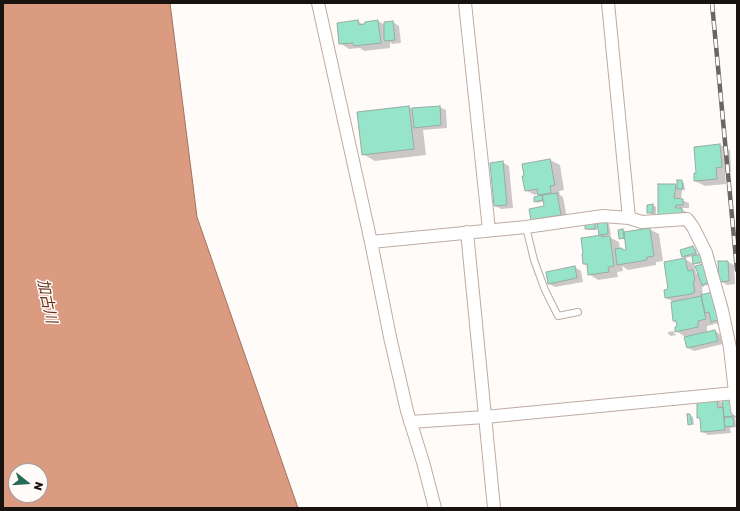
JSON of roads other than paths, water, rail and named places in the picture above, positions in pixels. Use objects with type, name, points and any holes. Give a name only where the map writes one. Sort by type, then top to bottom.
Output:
[{"type":"street","points":[[318,3],[371,242],[392,345],[410,422],[423,462],[435,508]]},
{"type":"street","points":[[465,3],[489,230]]},
{"type":"street","points":[[608,3],[629,218]]},
{"type":"street","points":[[371,242],[526,227],[602,216],[629,218],[642,222],[687,220],[693,227],[706,253],[722,310],[730,348],[737,410]]},
{"type":"street","points":[[467,232],[494,508]]},
{"type":"street","points":[[410,422],[486,417],[735,393]]},
{"type":"lane","points":[[526,227],[534,260],[545,290],[558,316],[578,312]]},
{"type":"water","name":"加古川","points":[[3,3],[170,3],[197,217],[298,508],[3,508]]},
{"type":"railway","points":[[712,3],[737,270]]}]
